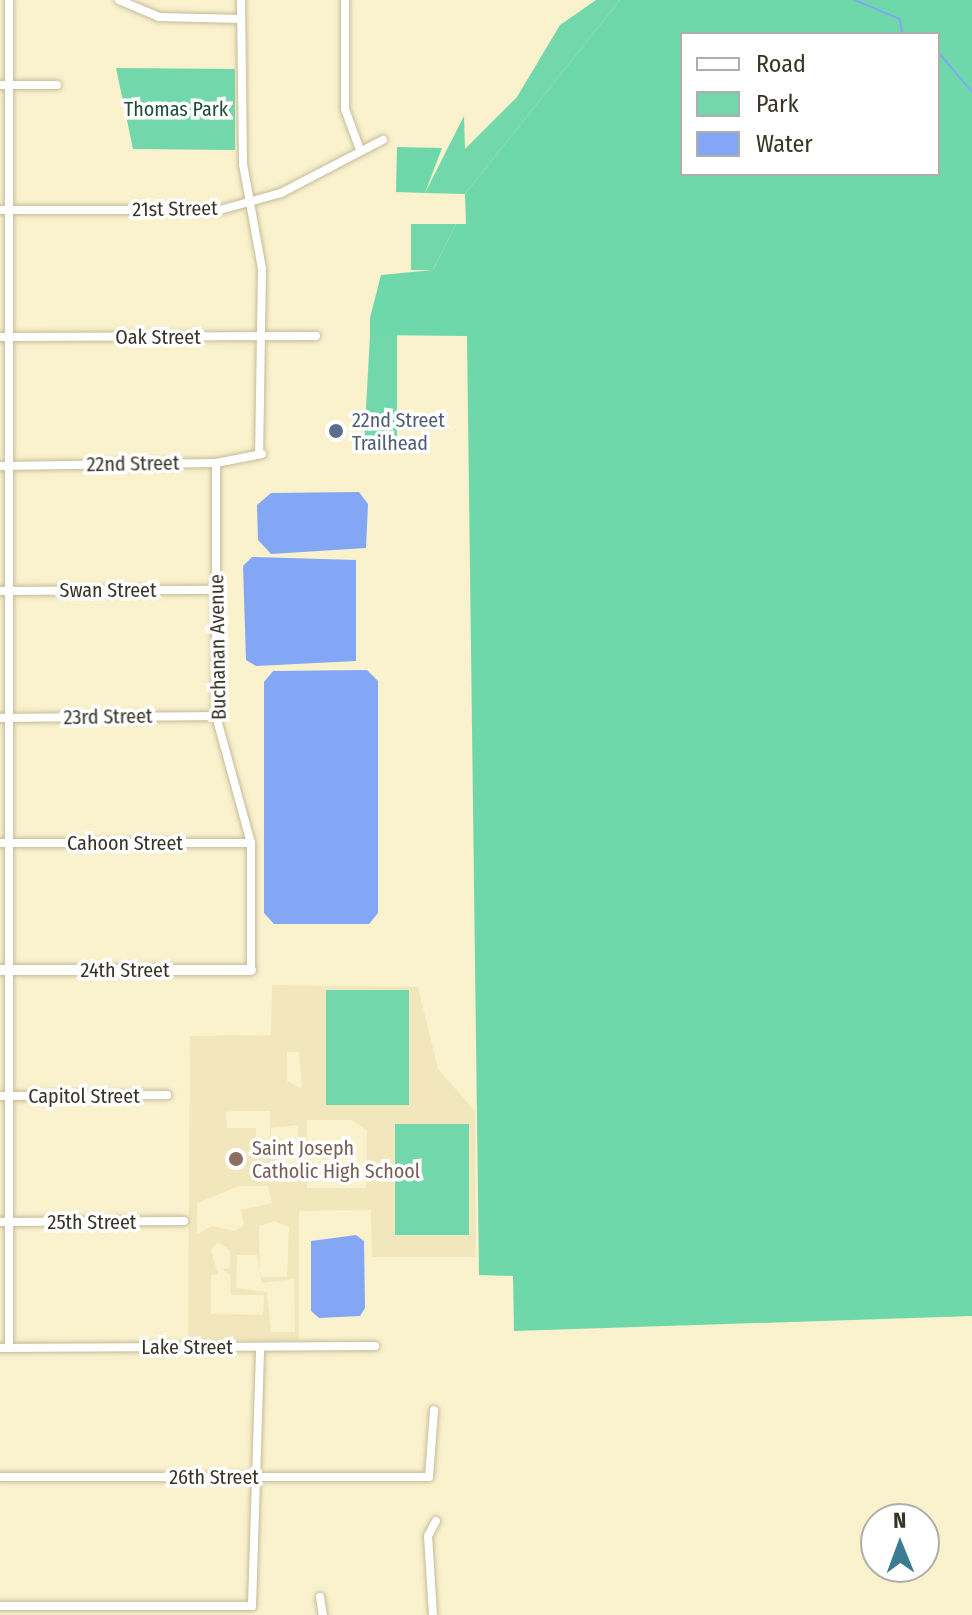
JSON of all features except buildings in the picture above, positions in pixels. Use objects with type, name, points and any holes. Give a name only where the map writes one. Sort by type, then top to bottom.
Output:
[{"type":"street","points":[[4,1348],[4,85],[9,0]]},
{"type":"street","points":[[119,0],[159,17],[241,19]]},
{"type":"street","points":[[241,0],[243,164],[262,269],[261,337]]},
{"type":"street","points":[[345,0],[345,109],[359,147]]},
{"type":"street","points":[[4,85],[57,85]]},
{"type":"street","name":"21st Street","points":[[4,210],[250,204],[359,147],[383,140]]},
{"type":"street","name":"Oak Street","points":[[4,337],[316,336]]},
{"type":"street","name":"22nd Street","points":[[4,466],[216,463],[262,454],[261,337]]},
{"type":"street","name":"Buchanan Avenue","points":[[216,463],[216,716],[251,843],[251,970]]},
{"type":"street","name":"Swan Street","points":[[4,591],[216,590]]},
{"type":"street","name":"23rd Street","points":[[4,718],[216,716]]},
{"type":"street","name":"Cahoon Street","points":[[4,843],[251,843]]},
{"type":"street","name":"24th Street","points":[[4,970],[251,970]]},
{"type":"street","name":"Capitol Street","points":[[4,1096],[167,1095]]},
{"type":"street","name":"25th Street","points":[[4,1222],[184,1221]]},
{"type":"street","name":"Lake Street","points":[[4,1348],[375,1346]]},
{"type":"street","points":[[0,1606],[252,1606],[260,1347]]},
{"type":"street","name":"26th Street","points":[[0,1477],[429,1477],[434,1410]]},
{"type":"street","points":[[433,1615],[428,1536],[436,1521]]},
{"type":"street","points":[[320,1597],[323,1615]]},
{"type":"shaded area","name":"Saint Joseph Catholic High School","points":[[272,985],[418,987],[438,1069],[475,1111],[476,1257],[372,1257],[371,1210],[299,1211],[299,1340],[188,1340],[190,1036],[271,1035]],"holes":[[[287,1052],[299,1052],[302,1089],[287,1081]],[[270,1111],[270,1143],[278,1143],[278,1152],[256,1152],[256,1128],[227,1128],[226,1112]],[[307,1120],[351,1120],[367,1130],[366,1188],[307,1188]],[[298,1125],[297,1182],[277,1182],[283,1139],[271,1138],[271,1128]],[[239,1186],[268,1186],[272,1203],[241,1210],[244,1225],[235,1231],[212,1226],[197,1234],[197,1203]],[[275,1221],[289,1227],[287,1277],[261,1277],[262,1283],[294,1279],[295,1332],[271,1332],[267,1292],[236,1288],[237,1255],[257,1255],[260,1271],[259,1226]],[[218,1242],[230,1250],[230,1268],[222,1269],[230,1274],[231,1295],[264,1295],[263,1315],[211,1314],[211,1275],[218,1274],[211,1250]]]},
{"type":"green space","points":[[596,0],[620,0],[465,194],[425,193],[464,116],[465,149],[517,97],[560,25]]},
{"type":"green space","points":[[620,0],[972,0],[972,1316],[514,1331],[513,1276],[479,1275],[467,336],[370,335],[370,318],[381,275],[433,270],[456,224],[466,224],[465,194]]},
{"type":"green space","name":"Thomas Park","points":[[116,68],[235,69],[235,150],[133,149]]},
{"type":"green space","points":[[397,147],[442,148],[425,193],[396,192]]},
{"type":"green space","points":[[411,224],[456,224],[433,270],[411,270]]},
{"type":"green space","points":[[370,335],[397,335],[397,445],[364,445]]},
{"type":"green space","points":[[326,990],[409,990],[409,1105],[326,1105]]},
{"type":"green space","points":[[395,1124],[469,1124],[469,1235],[395,1235]]},
{"type":"water","points":[[359,492],[368,504],[366,548],[271,554],[258,540],[257,505],[271,493]]},
{"type":"water","points":[[252,557],[356,560],[356,661],[256,666],[246,660],[243,566]]},
{"type":"water","points":[[367,670],[378,681],[378,913],[369,924],[274,924],[264,913],[264,682],[273,671]]},
{"type":"water","points":[[356,1235],[364,1241],[365,1308],[360,1316],[319,1318],[311,1311],[311,1241]]},
{"type":"waterway","points":[[855,0],[900,19],[902,32]]},
{"type":"waterway","points":[[940,54],[972,92]]},
{"type":"place","name":"22nd Street Trailhead","points":[[336,431]]},
{"type":"place","name":"Saint Joseph Catholic High School","points":[[236,1159]]}]
